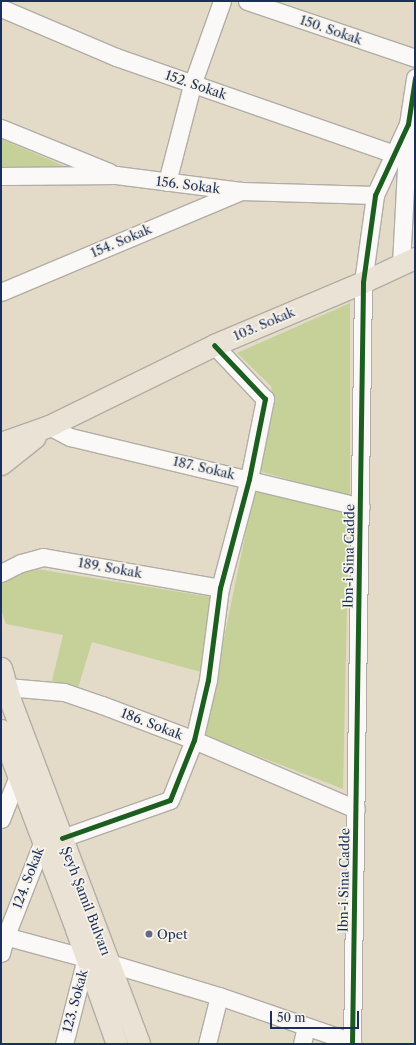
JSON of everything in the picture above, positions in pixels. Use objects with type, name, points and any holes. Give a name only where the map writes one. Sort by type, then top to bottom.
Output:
[{"type":"main road","name":"103. Sokak","points":[[1,443],[49,426],[214,345],[363,282],[408,261]]},
{"type":"main road","name":"103. Sokak","points":[[1,464],[49,426]]},
{"type":"main road","name":"Şeyh Şamil Bulvarı","points":[[4,678],[86,958],[117,1044]]},
{"type":"main road","name":"Şeyh Şamil Bulvarı","points":[[1,730],[18,776],[52,839],[109,963],[139,1044]]},
{"type":"street","points":[[167,182],[192,85],[222,1]]},
{"type":"street","name":"150. Sokak","points":[[247,1],[415,58]]},
{"type":"street","name":"152. Sokak","points":[[1,8],[116,57],[192,85],[394,154]]},
{"type":"street","name":"Ibn-i Sina Cadde","points":[[352,1043],[361,507],[363,282],[375,196],[394,154],[412,122],[415,78]]},
{"type":"street","points":[[408,261],[412,122]]},
{"type":"street","points":[[1,128],[116,175]]},
{"type":"street","name":"156. Sokak","points":[[1,176],[116,175],[241,191],[375,196]]},
{"type":"street","name":"154. Sokak","points":[[1,292],[241,191]]},
{"type":"street","points":[[52,839],[170,800],[194,740],[208,680],[220,588],[249,479],[265,399],[214,345]]},
{"type":"street","name":"187. Sokak","points":[[49,426],[70,437],[361,507]]},
{"type":"street","name":"189. Sokak","points":[[1,573],[21,563],[43,557],[220,588]]},
{"type":"street","name":"186. Sokak","points":[[4,678],[64,692],[102,705],[194,740],[356,809]]},
{"type":"street","points":[[1,819],[18,776]]},
{"type":"street","name":"124. Sokak","points":[[52,839],[2,942],[86,958]]},
{"type":"street","name":"123. Sokak","points":[[64,1044],[86,958]]},
{"type":"street","points":[[109,963],[219,996],[352,1043]]},
{"type":"street","points":[[207,1044],[219,996]]},
{"type":"street","points":[[302,1044],[306,1026]]},
{"type":"green space","points":[[1,139],[71,169],[1,169]]},
{"type":"green space","points":[[350,303],[350,497],[259,471],[274,407],[271,386],[237,353]]},
{"type":"green space","points":[[255,488],[349,514],[343,789],[204,735]]},
{"type":"green space","points":[[30,568],[211,597],[201,672],[92,642],[78,688],[52,681],[63,635],[6,624],[1,609],[1,583]]},
{"type":"cycle path","points":[[352,1044],[363,282],[375,195],[408,124],[415,78]]},
{"type":"cycle path","points":[[62,838],[170,800],[194,740],[208,680],[220,588],[249,479],[265,399],[214,345]]},
{"type":"place","name":"Opet","points":[[149,934]]}]
